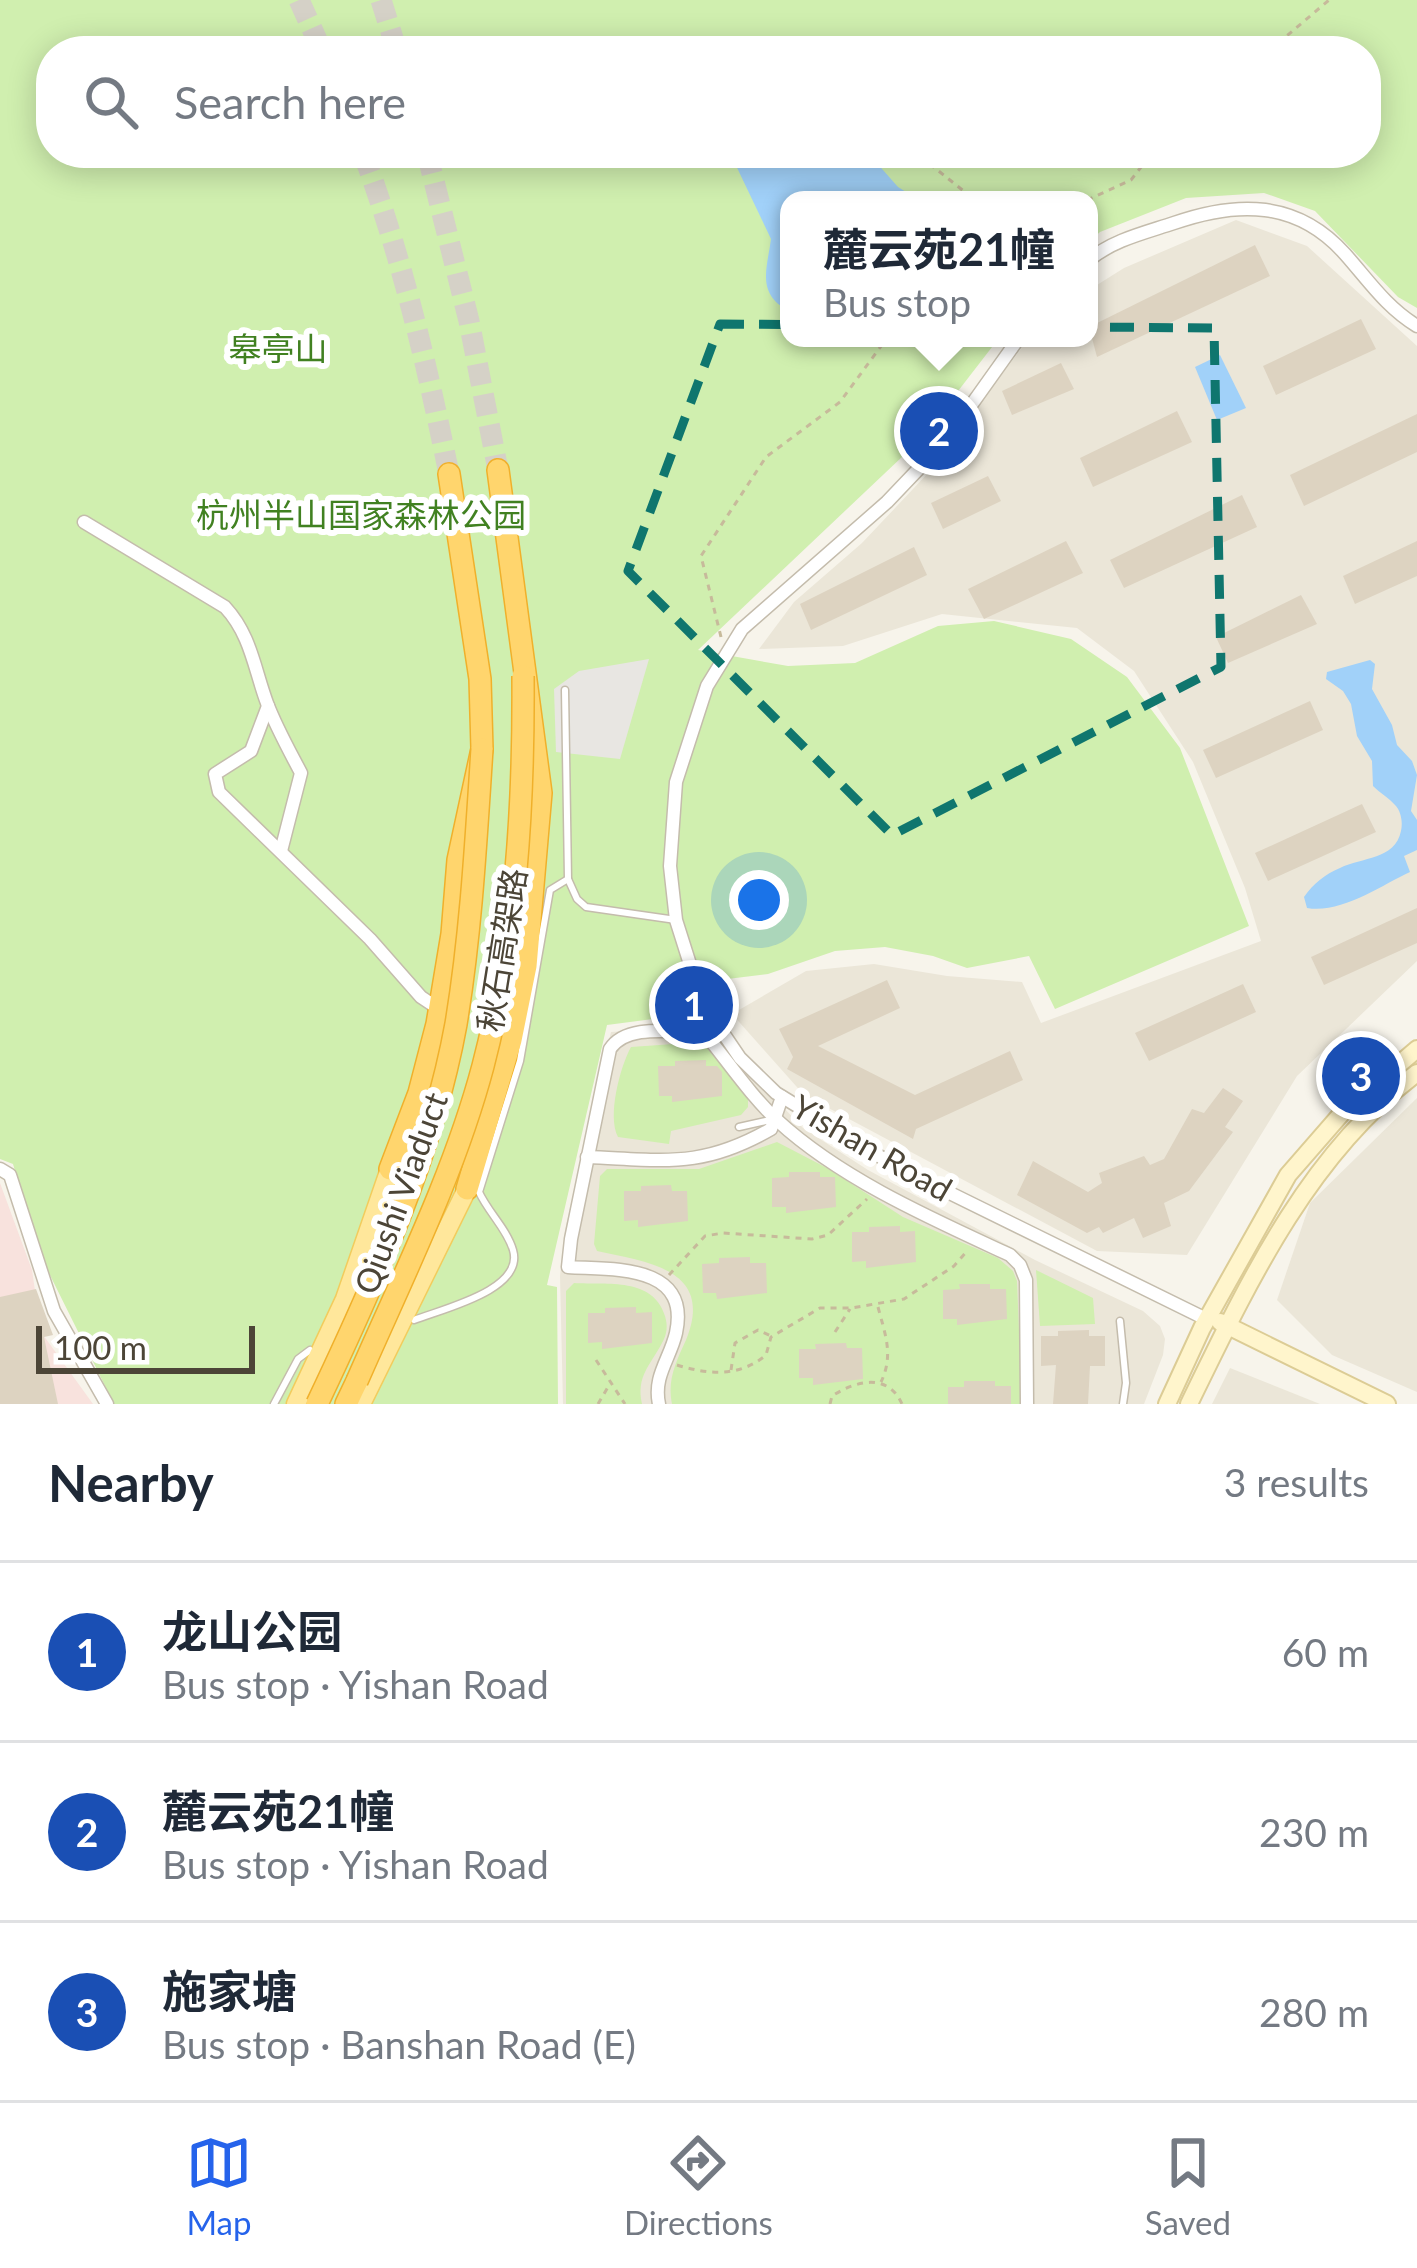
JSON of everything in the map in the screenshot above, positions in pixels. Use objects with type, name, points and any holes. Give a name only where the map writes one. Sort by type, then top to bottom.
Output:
[{"type":"highway","name":"秋石高架路","points":[[346,1404],[443,1184],[482,1068],[512,905],[524,752],[523,676],[515,576],[498,470]]},
{"type":"highway","name":"Qiushi Viaduct","points":[[317,1404],[415,1177],[455,1026],[482,749],[480,680],[448,474]]},
{"type":"highway","points":[[467,1189],[511,1040],[526,966],[541,793],[523,676]]},
{"type":"highway","points":[[390,1169],[418,1093],[440,1009],[458,860],[482,749]]},
{"type":"main road","points":[[1167,1404],[1288,1175],[1342,1113],[1417,1049]]},
{"type":"main road","points":[[1189,1404],[1228,1324],[1315,1174],[1349,1134],[1417,1073]]},
{"type":"main road","points":[[296,1404],[344,1299],[390,1169]]},
{"type":"main road","points":[[361,1404],[467,1189]]},
{"type":"main road","points":[[1208,1320],[1228,1324],[1387,1404]]},
{"type":"street","points":[[1098,253],[1197,215],[1252,206],[1300,219],[1340,249],[1393,311],[1417,326]]},
{"type":"street","name":"Yishan Road","points":[[1013,347],[947,439],[887,502],[742,629],[706,686],[676,782],[670,866],[676,920],[702,1002],[740,1058],[782,1096],[897,1167],[1208,1320]]},
{"type":"street","points":[[84,522],[225,607],[238,622],[250,644],[268,706],[301,773],[281,851]]},
{"type":"street","points":[[268,706],[251,751],[214,774],[219,792],[421,997],[440,1009]]},
{"type":"street","points":[[659,1404],[656,1388],[676,1330],[676,1309],[663,1285],[657,1277],[640,1272],[568,1267],[610,1049],[627,1034],[697,1032],[706,1035],[776,1120],[877,1189],[1020,1264],[1026,1280],[1027,1404]]},
{"type":"street","points":[[587,1157],[712,1157],[771,1129],[782,1096]]},
{"type":"street","points":[[0,1169],[10,1175],[54,1311],[107,1404]]},
{"type":"lane","points":[[565,690],[568,879],[577,899],[602,912],[676,920]]},
{"type":"lane","points":[[414,1320],[501,1285],[512,1272],[514,1251],[479,1192],[520,1061],[550,890],[568,879]]},
{"type":"lane","points":[[739,1127],[776,1120]]},
{"type":"lane","points":[[1120,1321],[1126,1383],[1123,1404]]},
{"type":"lane","points":[[274,1404],[298,1359],[310,1350]]},
{"type":"path","points":[[1287,36],[1329,0]]},
{"type":"path","points":[[935,168],[964,191]]},
{"type":"path","points":[[1098,195],[1131,180],[1140,168]]},
{"type":"path","points":[[725,656],[701,556],[766,457],[841,402],[881,347]]},
{"type":"path","points":[[663,1285],[705,1236],[812,1239],[828,1235],[877,1189]]},
{"type":"path","points":[[664,1361],[699,1371],[743,1371],[766,1355],[771,1336],[820,1308],[878,1305],[922,1290],[963,1260],[974,1238]]},
{"type":"path","points":[[878,1305],[888,1336],[889,1359],[881,1382]]},
{"type":"path","points":[[835,1332],[851,1308]]},
{"type":"path","points":[[731,1372],[735,1343],[758,1330],[771,1336]]},
{"type":"path","points":[[596,1360],[625,1404]]},
{"type":"path","points":[[830,1404],[832,1396],[851,1384],[881,1382],[902,1404]]},
{"type":"path","points":[[598,1404],[609,1386]]},
{"type":"highlighted area","points":[[720,324],[1214,328],[1221,667],[892,835],[628,571]]},
{"type":"shaded area","points":[[1236,220],[1307,246],[1417,346],[1417,961],[1297,1076],[1187,1255],[1097,1251],[804,1095],[732,1014],[806,971],[874,964],[1022,982],[1041,1023],[1261,941],[1245,888],[1193,762],[1134,671],[1077,628],[942,614],[843,646],[759,649],[794,602],[862,543],[930,471],[1022,347],[1098,347],[1098,284],[1124,268]]},
{"type":"shaded area","points":[[649,659],[620,759],[556,752],[554,689],[579,671]]},
{"type":"shaded area","points":[[706,1026],[803,1128],[868,1170],[1035,1260],[1143,1311],[1160,1326],[1165,1339],[1144,1404],[563,1404],[560,1276],[565,1230],[611,1032]]},
{"type":"shaded area","points":[[1417,1098],[1417,1392],[1332,1355],[1277,1300],[1310,1203]]},
{"type":"shaded area","points":[[0,1183],[32,1270],[41,1332],[93,1404],[0,1404]]},
{"type":"shaded area","points":[[1230,1368],[1320,1404],[1212,1404]]},
{"type":"green space","name":"杭州半山国家森林公园","points":[[0,0],[1417,0],[1417,308],[1398,297],[1315,211],[1264,193],[1186,198],[1098,234],[1098,191],[780,191],[780,347],[992,347],[921,439],[698,650],[788,666],[855,663],[938,626],[994,621],[1071,639],[1127,677],[1180,748],[1249,926],[1055,1009],[1029,956],[967,968],[885,947],[835,951],[768,974],[679,985],[681,994],[656,993],[653,1019],[607,1025],[547,1285],[557,1287],[558,1404],[114,1404],[40,1255],[13,1164],[0,1159]]},
{"type":"green space","points":[[702,1042],[748,1097],[748,1107],[741,1115],[671,1131],[669,1144],[618,1137],[614,1105],[631,1047]]},
{"type":"green space","points":[[777,1142],[903,1217],[998,1258],[1013,1271],[1022,1404],[672,1404],[672,1379],[693,1316],[691,1298],[684,1284],[655,1265],[597,1251],[600,1176],[607,1169],[699,1169]]},
{"type":"green space","points":[[1036,1270],[1093,1298],[1095,1324],[1040,1326]]},
{"type":"green space","points":[[574,1283],[628,1286],[659,1303],[666,1330],[643,1378],[642,1404],[566,1404],[566,1291]]},
{"type":"water","points":[[737,168],[881,168],[904,191],[780,191],[780,305],[768,289],[771,239]]},
{"type":"water","points":[[1220,355],[1246,408],[1217,420],[1195,367]]},
{"type":"water","points":[[1370,660],[1375,664],[1372,689],[1397,745],[1412,761],[1417,775],[1411,811],[1417,820],[1417,850],[1404,856],[1410,872],[1347,903],[1307,908],[1304,897],[1320,880],[1385,853],[1401,831],[1397,807],[1373,786],[1372,761],[1357,736],[1351,704],[1326,679],[1327,672]]},
{"type":"building","points":[[1255,245],[1270,276],[1097,357],[1098,323]]},
{"type":"building","points":[[1361,319],[1376,349],[1276,395],[1263,366]]},
{"type":"building","points":[[1061,363],[1074,389],[1012,415],[1002,391]]},
{"type":"building","points":[[1177,411],[1192,442],[1093,487],[1080,458]]},
{"type":"building","points":[[1417,414],[1417,452],[1304,506],[1290,475]]},
{"type":"building","points":[[988,476],[1001,501],[943,529],[931,503]]},
{"type":"building","points":[[1242,495],[1257,527],[1124,588],[1110,560]]},
{"type":"building","points":[[1066,541],[1083,573],[984,619],[968,589]]},
{"type":"building","points":[[1417,541],[1417,576],[1355,604],[1343,576]]},
{"type":"building","points":[[914,547],[927,575],[811,630],[800,604]]},
{"type":"building","points":[[1301,595],[1317,624],[1228,663],[1216,637]]},
{"type":"building","points":[[1310,701],[1323,730],[1216,778],[1203,750]]},
{"type":"building","points":[[1362,804],[1376,832],[1268,881],[1255,853]]},
{"type":"building","points":[[1417,908],[1417,943],[1324,985],[1311,957]]},
{"type":"building","points":[[887,980],[900,1008],[818,1046],[915,1095],[1010,1051],[1023,1080],[916,1129],[913,1139],[787,1069],[793,1057],[779,1029]]},
{"type":"building","points":[[1243,984],[1256,1012],[1149,1061],[1135,1033]]},
{"type":"building","points":[[706,1060],[706,1066],[717,1066],[722,1072],[722,1096],[672,1102],[672,1096],[659,1096],[658,1066]]},
{"type":"building","points":[[1223,1088],[1243,1101],[1225,1127],[1233,1132],[1189,1191],[1164,1203],[1171,1226],[1143,1238],[1134,1218],[1103,1233],[1099,1227],[1087,1233],[1017,1195],[1033,1161],[1088,1192],[1102,1183],[1099,1173],[1144,1156],[1150,1165],[1164,1159],[1192,1109],[1204,1113]]},
{"type":"building","points":[[789,1172],[835,1177],[836,1207],[786,1213],[786,1207],[772,1207],[772,1178],[789,1177]]},
{"type":"building","points":[[671,1185],[672,1191],[687,1191],[688,1221],[638,1227],[638,1220],[624,1221],[624,1191]]},
{"type":"building","points":[[900,1226],[900,1232],[915,1231],[916,1262],[866,1268],[866,1261],[852,1262],[852,1232]]},
{"type":"building","points":[[750,1257],[750,1263],[766,1263],[767,1293],[717,1299],[716,1293],[703,1293],[702,1264]]},
{"type":"building","points":[[959,1284],[1006,1289],[1007,1319],[957,1325],[957,1319],[943,1319],[943,1290],[960,1289]]},
{"type":"building","points":[[36,1289],[53,1335],[44,1337],[58,1404],[0,1404],[0,1297]]},
{"type":"building","points":[[636,1307],[636,1313],[652,1312],[652,1343],[602,1349],[602,1342],[588,1343],[588,1313]]},
{"type":"building","points":[[1089,1330],[1089,1336],[1105,1336],[1105,1366],[1090,1366],[1088,1404],[1053,1404],[1056,1365],[1041,1366],[1041,1336]]},
{"type":"building","points":[[846,1343],[847,1348],[862,1348],[863,1379],[813,1385],[813,1378],[799,1378],[799,1349]]},
{"type":"building","points":[[964,1381],[1011,1386],[1011,1404],[948,1404],[948,1387],[964,1387]]},
{"type":"tunnel","points":[[299,0],[315,36]]},
{"type":"tunnel","points":[[381,0],[392,36]]},
{"type":"tunnel","points":[[368,168],[412,312],[449,474]]},
{"type":"tunnel","points":[[431,168],[469,321],[498,470]]},
{"type":"place","name":"麓云苑21幢","points":[[939,431]]},
{"type":"place","name":"龙山公园","points":[[694,1005]]},
{"type":"place","name":"施家塘","points":[[1361,1076]]},
{"type":"park label","name":"皋亭山","points":[[278,349]]}]
